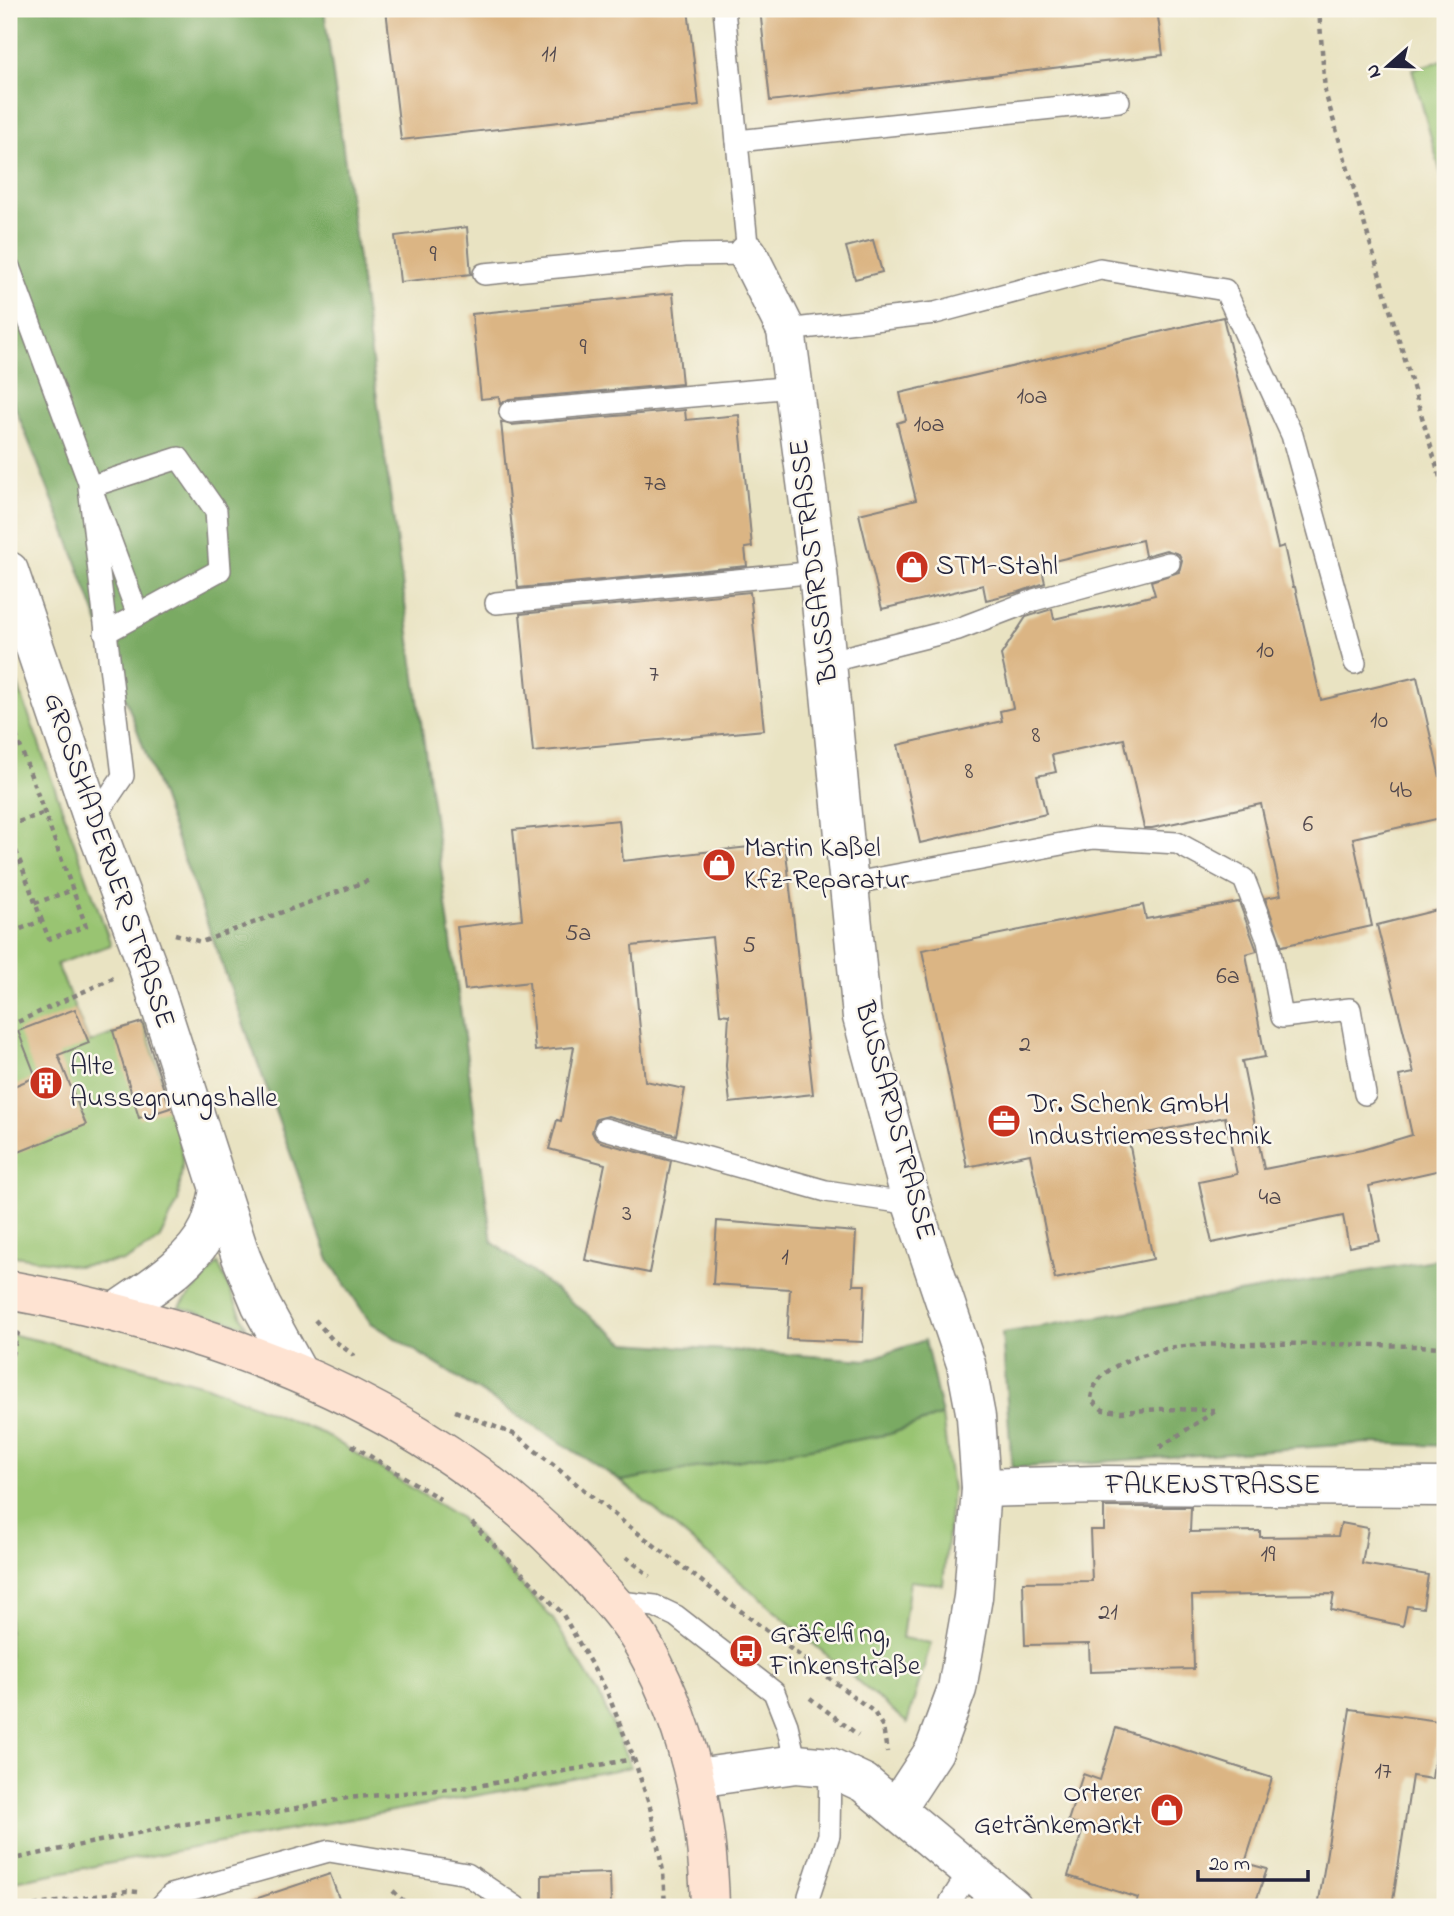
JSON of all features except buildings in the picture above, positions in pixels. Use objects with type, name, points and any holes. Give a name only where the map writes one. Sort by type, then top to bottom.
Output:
[{"type":"main road","points":[[9,1290],[117,1311],[297,1371],[412,1431],[481,1476],[547,1531],[611,1601],[645,1647],[678,1721],[696,1778],[707,1857],[710,1907]]},
{"type":"street","name":"BUSSARDSTRASSE","points":[[748,254],[786,330],[818,572],[862,1017],[912,1204],[966,1364],[976,1418],[981,1488],[973,1597],[957,1689],[934,1751],[897,1809]]},
{"type":"street","name":"GROSSHADERNER STRASSE","points":[[9,571],[93,820],[147,965],[219,1191],[261,1305],[297,1371]]},
{"type":"street","points":[[117,1311],[161,1281],[184,1261],[208,1229],[219,1191]]},
{"type":"street","name":"FALKENSTRASSE","points":[[981,1488],[1100,1485],[1445,1487]]},
{"type":"street","points":[[696,1778],[813,1765],[864,1783],[1013,1907]]},
{"type":"lane","points":[[484,274],[685,255],[748,254],[724,9]]},
{"type":"lane","points":[[737,141],[1119,101]]},
{"type":"lane","points":[[9,267],[138,615]]},
{"type":"lane","points":[[786,330],[935,313],[1100,269],[1224,290],[1292,435],[1355,663]]},
{"type":"lane","points":[[510,412],[793,387]]},
{"type":"lane","points":[[89,486],[179,458],[216,511],[220,570],[105,634]]},
{"type":"lane","points":[[89,486],[124,776],[93,820]]},
{"type":"lane","points":[[827,662],[958,629],[1034,600],[1169,563]]},
{"type":"lane","points":[[496,603],[818,572]]},
{"type":"lane","points":[[849,884],[1093,838],[1177,843],[1244,879],[1268,942],[1282,1017],[1350,1009],[1365,1094]]},
{"type":"lane","points":[[606,1129],[827,1191],[912,1204]]},
{"type":"lane","points":[[611,1601],[654,1606],[676,1616],[774,1692],[788,1725],[813,1765],[829,1835],[809,1896]]},
{"type":"lane","points":[[166,1901],[329,1850],[467,1874],[516,1907]]},
{"type":"lane","points":[[950,1907],[969,1872]]},
{"type":"path","points":[[1319,9],[1325,92],[1445,494]]},
{"type":"path","points":[[9,716],[86,926],[49,940],[9,832]]},
{"type":"path","points":[[9,740],[17,737]]},
{"type":"path","points":[[9,825],[45,813]]},
{"type":"path","points":[[165,932],[201,942],[370,880]]},
{"type":"path","points":[[36,903],[73,890]]},
{"type":"path","points":[[9,933],[42,922]]},
{"type":"path","points":[[9,1026],[120,975]]},
{"type":"path","points":[[308,1311],[332,1339],[362,1360]]},
{"type":"path","points":[[9,1365],[20,1328]]},
{"type":"path","points":[[1155,1450],[1217,1410],[1103,1410],[1091,1400],[1092,1389],[1098,1379],[1135,1358],[1160,1350],[1193,1345],[1325,1343],[1445,1347]]},
{"type":"path","points":[[443,1405],[516,1435],[626,1524],[874,1712],[883,1727]]},
{"type":"path","points":[[344,1440],[446,1502]]},
{"type":"path","points":[[466,1518],[562,1613],[607,1692],[650,1807],[663,1871],[665,1907]]},
{"type":"path","points":[[9,1860],[176,1825],[261,1815],[347,1798],[471,1787],[634,1759]]},
{"type":"path","points":[[24,1907],[127,1891],[166,1901]]},
{"type":"green space","points":[[9,9],[324,9],[492,1242],[626,1343],[867,1360],[925,1340],[942,1415],[890,1434],[621,1481],[370,1322],[329,1260],[67,536],[9,392]]},
{"type":"green space","points":[[1445,60],[1445,188],[1412,69]]},
{"type":"green space","points":[[9,660],[111,945],[57,964],[89,1043],[144,1022],[183,1157],[178,1202],[159,1240],[125,1261],[77,1266],[9,1255]]},
{"type":"green space","points":[[1445,1258],[1445,1446],[1369,1443],[1012,1468],[1002,1333]]},
{"type":"green space","points":[[218,1263],[246,1326],[179,1307]]},
{"type":"green space","points":[[9,1334],[207,1386],[324,1434],[459,1517],[553,1619],[600,1696],[631,1767],[9,1882]]},
{"type":"green space","points":[[942,1415],[952,1490],[943,1585],[910,1581],[902,1638],[931,1643],[907,1723],[621,1481],[890,1434]]},
{"type":"place","name":"STM-Stahl","points":[[912,567]]},
{"type":"place","name":"Martin Kaßel Kfz-Reparatur","points":[[719,865]]},
{"type":"place","name":"Alte Aussegnungshalle","points":[[46,1083]]},
{"type":"place","name":"Dr. Schenk GmbH Industriemesstechnik","points":[[1004,1121]]},
{"type":"place","name":"Gräfelfing, Finkenstraße","points":[[746,1651]]},
{"type":"place","name":"Orterer Getränkemarkt","points":[[1167,1810]]}]
